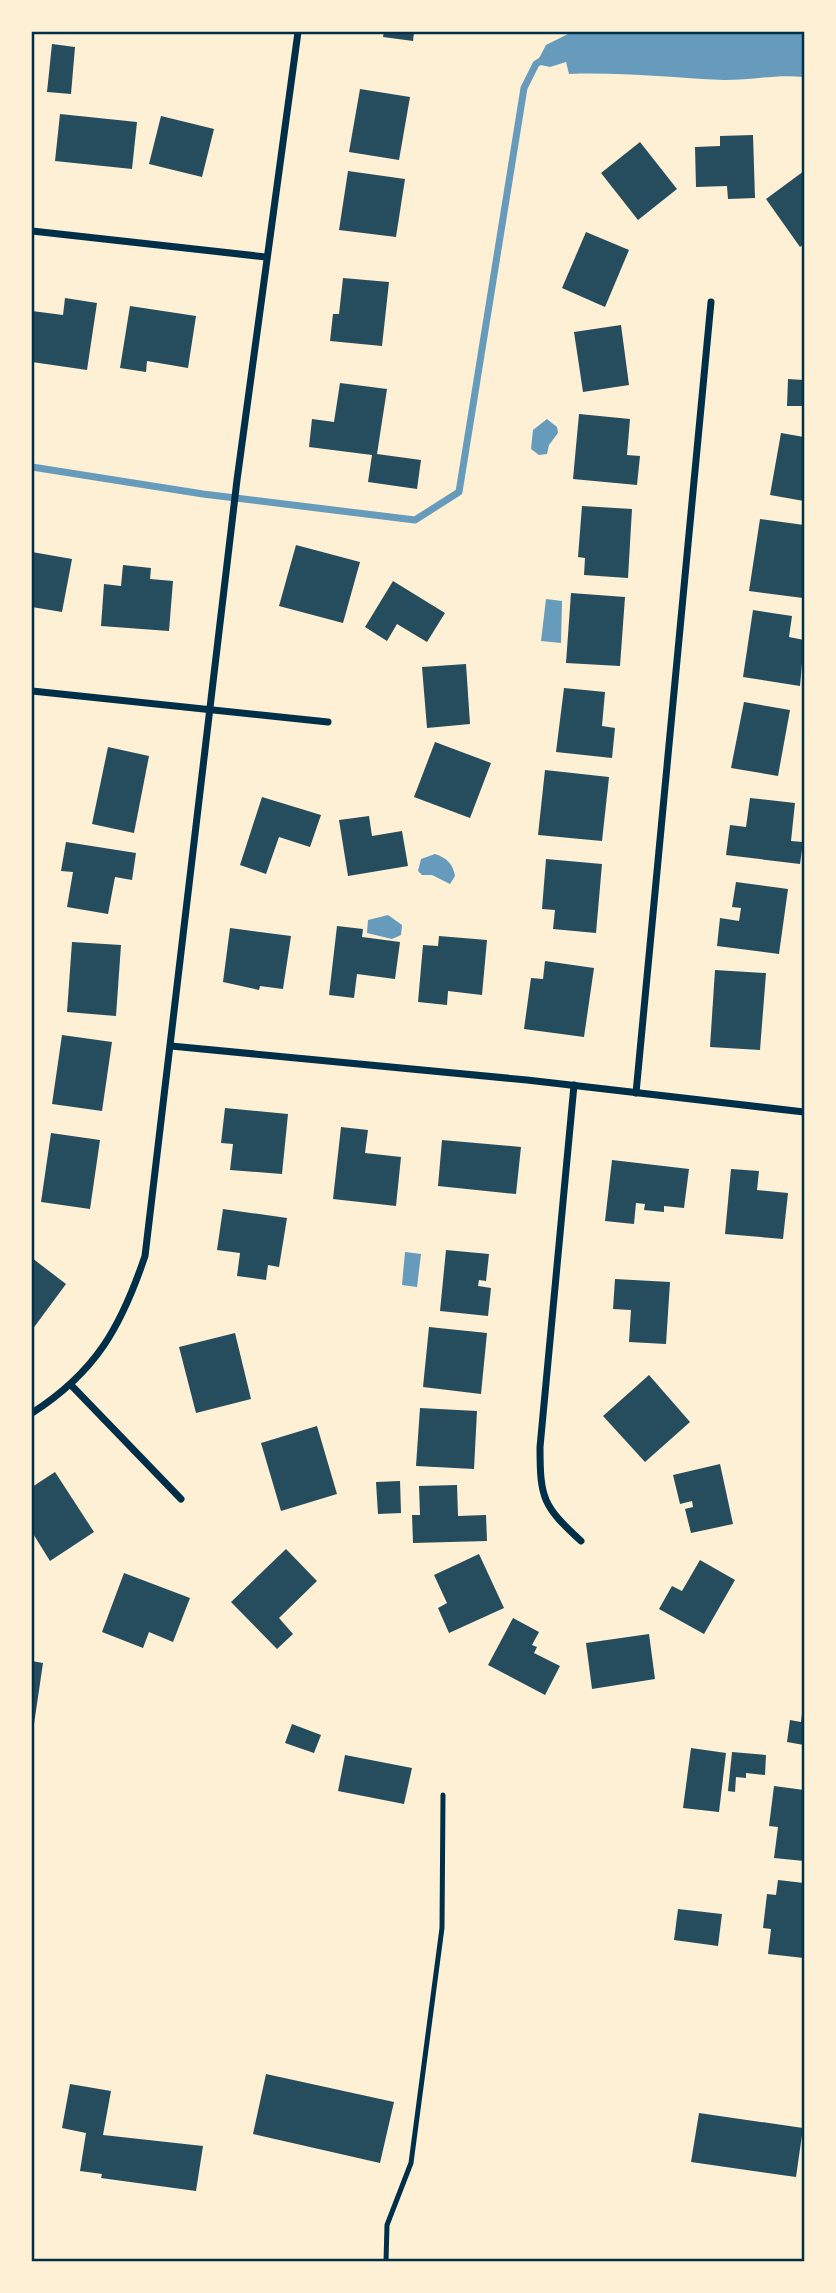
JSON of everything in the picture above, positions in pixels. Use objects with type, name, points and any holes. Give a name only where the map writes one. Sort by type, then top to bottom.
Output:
[{"type":"street","points":[[32,1413],[71,1385],[115,1333],[145,1256],[237,480],[298,32]]},
{"type":"street","points":[[32,231],[266,257]]},
{"type":"street","points":[[636,1093],[711,302]]},
{"type":"street","points":[[32,691],[328,722]]},
{"type":"street","points":[[172,1046],[574,1085],[804,1112]]},
{"type":"street","points":[[574,1085],[540,1447],[540,1483],[552,1514],[581,1541]]},
{"type":"street","points":[[71,1385],[181,1499]]},
{"type":"lane","points":[[386,2262],[387,2225],[411,2163],[442,1928],[443,1795]]},
{"type":"water","points":[[572,32],[804,32],[804,77],[724,80],[627,74],[569,74],[566,62],[550,67],[536,64],[546,45]]},
{"type":"water","points":[[547,419],[557,427],[558,433],[549,445],[547,454],[539,455],[531,449],[533,430]]},
{"type":"water","points":[[546,599],[562,601],[561,643],[541,641]]},
{"type":"water","points":[[435,854],[453,868],[455,876],[450,884],[432,875],[422,875],[418,871],[421,859]]},
{"type":"water","points":[[388,915],[402,925],[401,935],[392,939],[367,933],[368,920]]},
{"type":"water","points":[[405,1252],[421,1254],[417,1287],[402,1285]]},
{"type":"building","points":[[384,32],[414,32],[413,41],[383,37]]},
{"type":"building","points":[[52,44],[75,47],[71,94],[47,92]]},
{"type":"building","points":[[360,89],[410,97],[399,160],[349,152]]},
{"type":"building","points":[[60,114],[137,122],[132,169],[55,161]]},
{"type":"building","points":[[161,116],[214,129],[202,177],[149,164]]},
{"type":"building","points":[[753,135],[755,198],[728,199],[727,186],[696,187],[695,147],[720,146],[720,136]]},
{"type":"building","points":[[640,142],[677,189],[638,220],[601,173]]},
{"type":"building","points":[[348,171],[405,179],[396,237],[339,230]]},
{"type":"building","points":[[804,171],[804,244],[800,247],[766,199]]},
{"type":"building","points":[[586,232],[629,250],[605,307],[562,288]]},
{"type":"building","points":[[343,278],[389,282],[382,346],[330,341],[333,314],[339,314]]},
{"type":"building","points":[[65,298],[97,303],[87,370],[32,362],[32,311],[63,315]]},
{"type":"building","points":[[130,306],[196,316],[188,368],[147,361],[146,372],[120,368]]},
{"type":"building","points":[[621,325],[629,385],[583,392],[574,332]]},
{"type":"building","points":[[788,379],[804,380],[804,406],[787,406]]},
{"type":"building","points":[[340,383],[387,389],[377,454],[421,460],[417,489],[368,482],[372,455],[309,447],[312,419],[334,422]]},
{"type":"building","points":[[579,414],[630,419],[627,455],[640,456],[637,485],[573,479]]},
{"type":"building","points":[[781,433],[804,437],[804,501],[770,495]]},
{"type":"building","points":[[582,506],[632,509],[628,578],[584,575],[585,558],[578,557]]},
{"type":"building","points":[[760,519],[804,525],[803,598],[749,591]]},
{"type":"building","points":[[296,545],[360,562],[343,623],[279,606]]},
{"type":"building","points":[[32,552],[72,559],[62,612],[32,607]]},
{"type":"building","points":[[123,565],[151,568],[150,579],[173,581],[169,631],[101,626],[104,584],[121,586]]},
{"type":"building","points":[[393,581],[445,613],[427,642],[397,624],[387,641],[365,627]]},
{"type":"building","points":[[571,593],[625,597],[620,666],[566,663]]},
{"type":"building","points":[[753,610],[792,616],[789,637],[804,640],[800,686],[743,677]]},
{"type":"building","points":[[466,664],[470,724],[427,728],[422,667]]},
{"type":"building","points":[[564,688],[605,692],[602,726],[615,728],[612,758],[556,752]]},
{"type":"building","points":[[744,702],[790,710],[778,776],[731,768]]},
{"type":"building","points":[[435,742],[491,763],[470,818],[414,797]]},
{"type":"building","points":[[108,747],[149,756],[134,833],[92,824]]},
{"type":"building","points":[[545,770],[609,777],[602,841],[538,835]]},
{"type":"building","points":[[262,797],[321,815],[310,847],[279,837],[266,874],[240,865]]},
{"type":"building","points":[[750,798],[795,803],[791,841],[803,842],[800,864],[726,855],[730,825],[746,827]]},
{"type":"building","points":[[369,816],[372,836],[402,831],[408,866],[348,876],[339,820]]},
{"type":"building","points":[[66,842],[136,853],[132,880],[115,877],[108,914],[67,907],[73,872],[61,871]]},
{"type":"building","points":[[546,859],[602,864],[596,933],[553,929],[555,910],[542,909]]},
{"type":"building","points":[[736,882],[788,889],[779,954],[717,946],[720,918],[739,921],[741,908],[732,907]]},
{"type":"building","points":[[337,926],[363,929],[362,937],[400,942],[395,979],[357,974],[354,998],[329,995]]},
{"type":"building","points":[[230,928],[291,936],[283,989],[260,986],[259,990],[223,982]]},
{"type":"building","points":[[439,936],[487,940],[482,995],[448,991],[447,1005],[418,1002],[423,945],[438,946]]},
{"type":"building","points":[[72,942],[121,945],[116,1016],[67,1012]]},
{"type":"building","points":[[545,961],[594,968],[584,1037],[524,1029],[531,978],[543,979]]},
{"type":"building","points":[[715,970],[766,973],[760,1050],[710,1047]]},
{"type":"building","points":[[62,1035],[112,1042],[102,1111],[52,1104]]},
{"type":"building","points":[[225,1108],[288,1114],[282,1174],[230,1170],[233,1144],[221,1143]]},
{"type":"building","points":[[341,1127],[368,1130],[365,1153],[401,1157],[396,1206],[333,1199]]},
{"type":"building","points":[[51,1133],[100,1140],[90,1209],[41,1202]]},
{"type":"building","points":[[442,1140],[521,1147],[516,1194],[438,1186]]},
{"type":"building","points":[[612,1160],[689,1169],[684,1208],[664,1206],[664,1212],[644,1210],[645,1204],[636,1203],[634,1224],[605,1221]]},
{"type":"building","points":[[731,1169],[759,1171],[757,1190],[788,1193],[783,1239],[725,1234]]},
{"type":"building","points":[[223,1209],[287,1218],[279,1267],[268,1265],[266,1280],[237,1276],[240,1253],[217,1250]]},
{"type":"building","points":[[446,1250],[489,1254],[486,1281],[479,1280],[478,1286],[491,1288],[488,1316],[440,1311]]},
{"type":"building","points":[[32,1258],[66,1284],[32,1330]]},
{"type":"building","points":[[615,1279],[670,1282],[666,1344],[629,1342],[631,1310],[613,1309]]},
{"type":"building","points":[[429,1327],[487,1333],[481,1394],[423,1387]]},
{"type":"building","points":[[235,1333],[251,1399],[196,1413],[179,1347]]},
{"type":"building","points":[[649,1375],[690,1422],[645,1462],[603,1416]]},
{"type":"building","points":[[420,1408],[477,1411],[474,1469],[416,1466]]},
{"type":"building","points":[[317,1426],[337,1494],[281,1511],[261,1443]]},
{"type":"building","points":[[720,1464],[733,1524],[691,1533],[685,1509],[693,1507],[692,1501],[680,1504],[673,1475]]},
{"type":"building","points":[[55,1472],[94,1532],[50,1561],[32,1532],[32,1487]]},
{"type":"building","points":[[400,1481],[401,1513],[378,1514],[376,1482]]},
{"type":"building","points":[[457,1485],[458,1516],[486,1515],[487,1541],[413,1543],[412,1515],[420,1515],[419,1486]]},
{"type":"building","points":[[286,1549],[317,1581],[279,1618],[293,1634],[277,1649],[231,1602]]},
{"type":"building","points":[[479,1554],[504,1608],[449,1633],[438,1608],[447,1603],[434,1575]]},
{"type":"building","points":[[700,1560],[735,1580],[704,1634],[659,1609],[672,1586],[682,1591]]},
{"type":"building","points":[[124,1573],[190,1598],[173,1642],[149,1632],[143,1648],[102,1632]]},
{"type":"building","points":[[513,1618],[539,1632],[532,1645],[537,1647],[534,1653],[560,1666],[545,1695],[488,1665]]},
{"type":"building","points":[[649,1634],[655,1679],[592,1689],[586,1643]]},
{"type":"building","points":[[32,1661],[43,1663],[33,1731],[32,1731]]},
{"type":"building","points":[[803,1705],[804,1745],[787,1742],[790,1720],[801,1722]]},
{"type":"building","points":[[292,1724],[321,1735],[314,1753],[285,1743]]},
{"type":"building","points":[[691,1748],[726,1753],[719,1812],[683,1808]]},
{"type":"building","points":[[732,1752],[766,1755],[765,1775],[746,1773],[746,1778],[736,1777],[735,1792],[728,1791]]},
{"type":"building","points":[[345,1755],[412,1768],[404,1804],[338,1791]]},
{"type":"building","points":[[774,1786],[804,1790],[804,1861],[774,1858],[778,1827],[769,1826]]},
{"type":"building","points":[[778,1880],[804,1883],[804,1958],[768,1954],[771,1929],[763,1928],[767,1894],[776,1895]]},
{"type":"building","points":[[678,1909],[722,1914],[718,1946],[674,1940]]},
{"type":"building","points":[[266,2074],[394,2102],[380,2163],[253,2134]]},
{"type":"building","points":[[70,2084],[111,2091],[103,2135],[203,2146],[196,2191],[101,2178],[102,2174],[80,2171],[86,2133],[62,2128]]},
{"type":"building","points":[[699,2113],[803,2128],[796,2177],[691,2162]]},
{"type":"waterway","points":[[32,467],[203,494],[415,520],[459,492],[524,88],[536,64],[544,59]]}]
